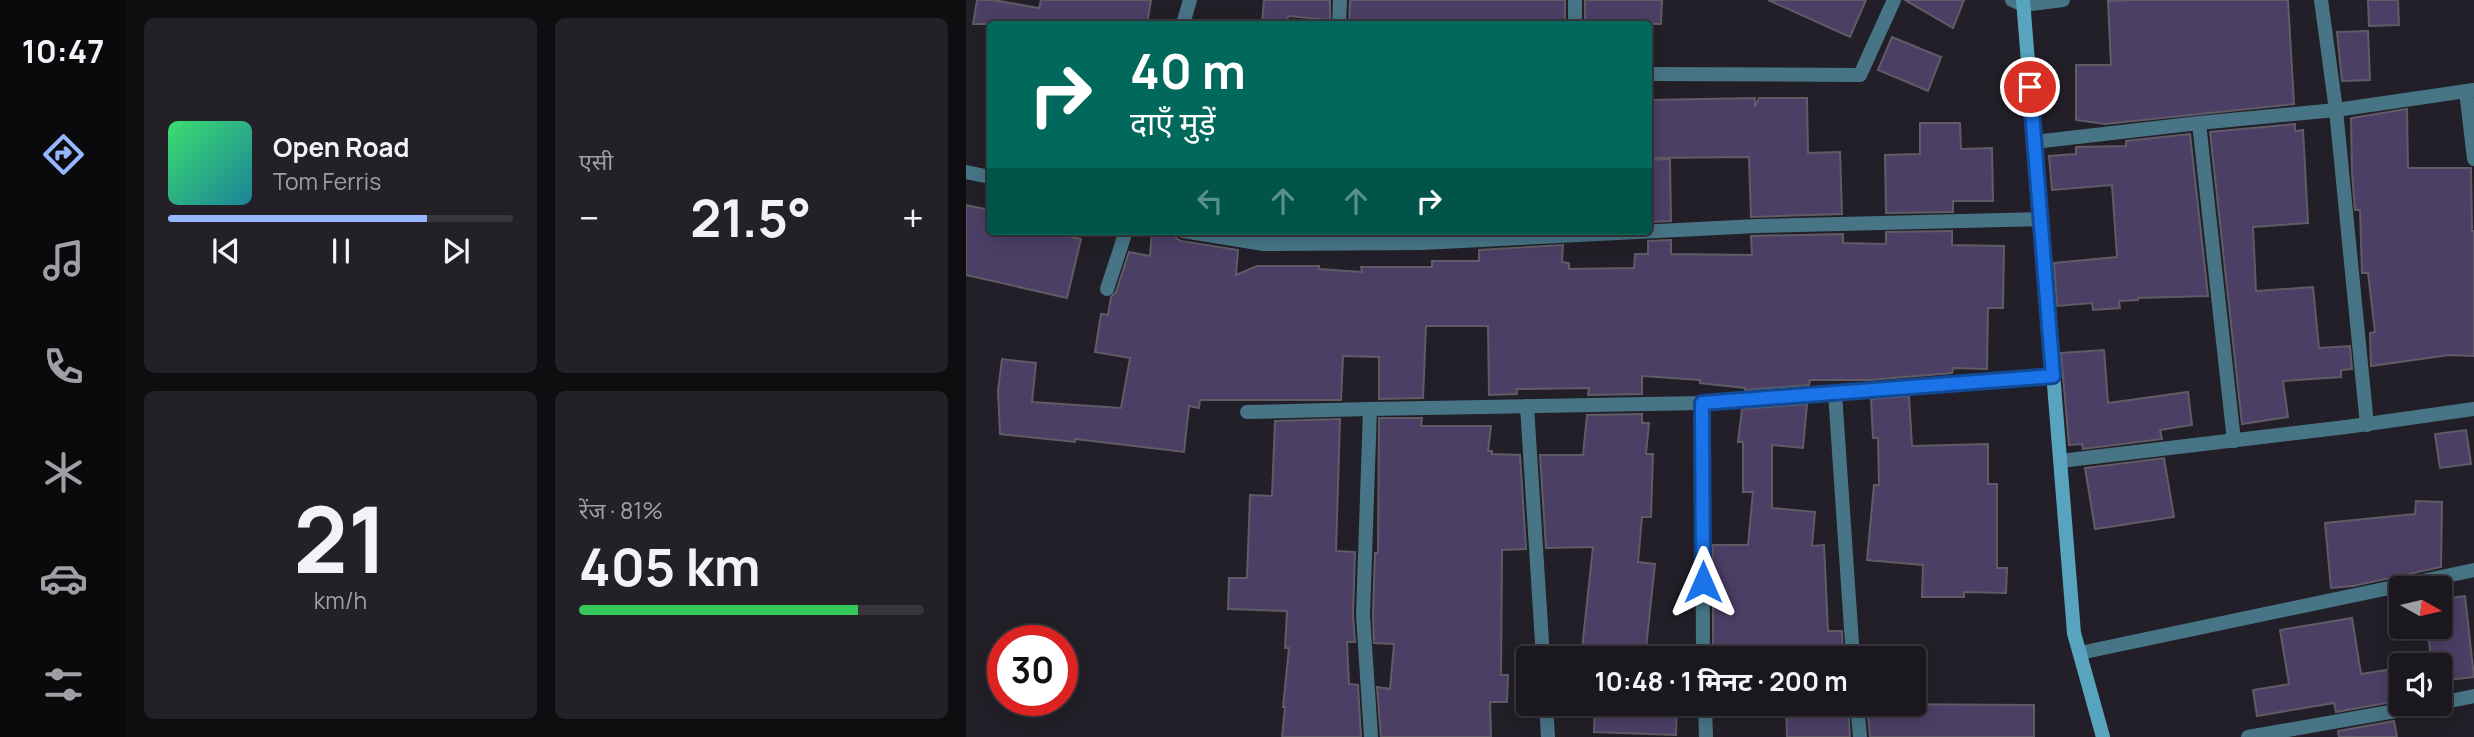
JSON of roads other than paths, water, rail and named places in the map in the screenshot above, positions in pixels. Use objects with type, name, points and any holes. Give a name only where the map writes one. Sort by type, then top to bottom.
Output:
[{"type":"street","points":[[1185,21],[1190,0]]},
{"type":"street","points":[[1339,21],[1340,0]]},
{"type":"street","points":[[1575,0],[1575,21]]},
{"type":"street","points":[[1652,74],[1860,75],[1894,0]]},
{"type":"street","points":[[2063,0],[2019,2],[2034,142],[2074,633],[2103,737]]},
{"type":"street","points":[[2321,0],[2336,110],[2367,425]]},
{"type":"street","points":[[2034,142],[2336,110],[2470,91],[2474,159]]},
{"type":"street","points":[[2199,123],[2234,441]]},
{"type":"street","points":[[966,172],[987,176]]},
{"type":"street","points":[[1652,231],[2040,219]]},
{"type":"street","points":[[1107,289],[1124,235]]},
{"type":"street","points":[[1208,235],[1264,244],[1328,237],[1422,243],[1580,235]]},
{"type":"street","points":[[1247,412],[1702,403],[2053,376]]},
{"type":"street","points":[[1835,393],[1852,646]]},
{"type":"street","points":[[1702,403],[1703,646]]},
{"type":"street","points":[[1527,406],[1542,646]]},
{"type":"street","points":[[1370,409],[1363,615],[1371,737]]},
{"type":"street","points":[[2060,461],[2367,425],[2474,409]]},
{"type":"street","points":[[2080,653],[2474,570]]},
{"type":"street","points":[[2452,700],[2474,696]]},
{"type":"street","points":[[2248,737],[2389,712]]},
{"type":"street","points":[[1547,716],[1548,737]]},
{"type":"street","points":[[1705,716],[1706,737]]},
{"type":"street","points":[[1858,716],[1860,737]]}]
